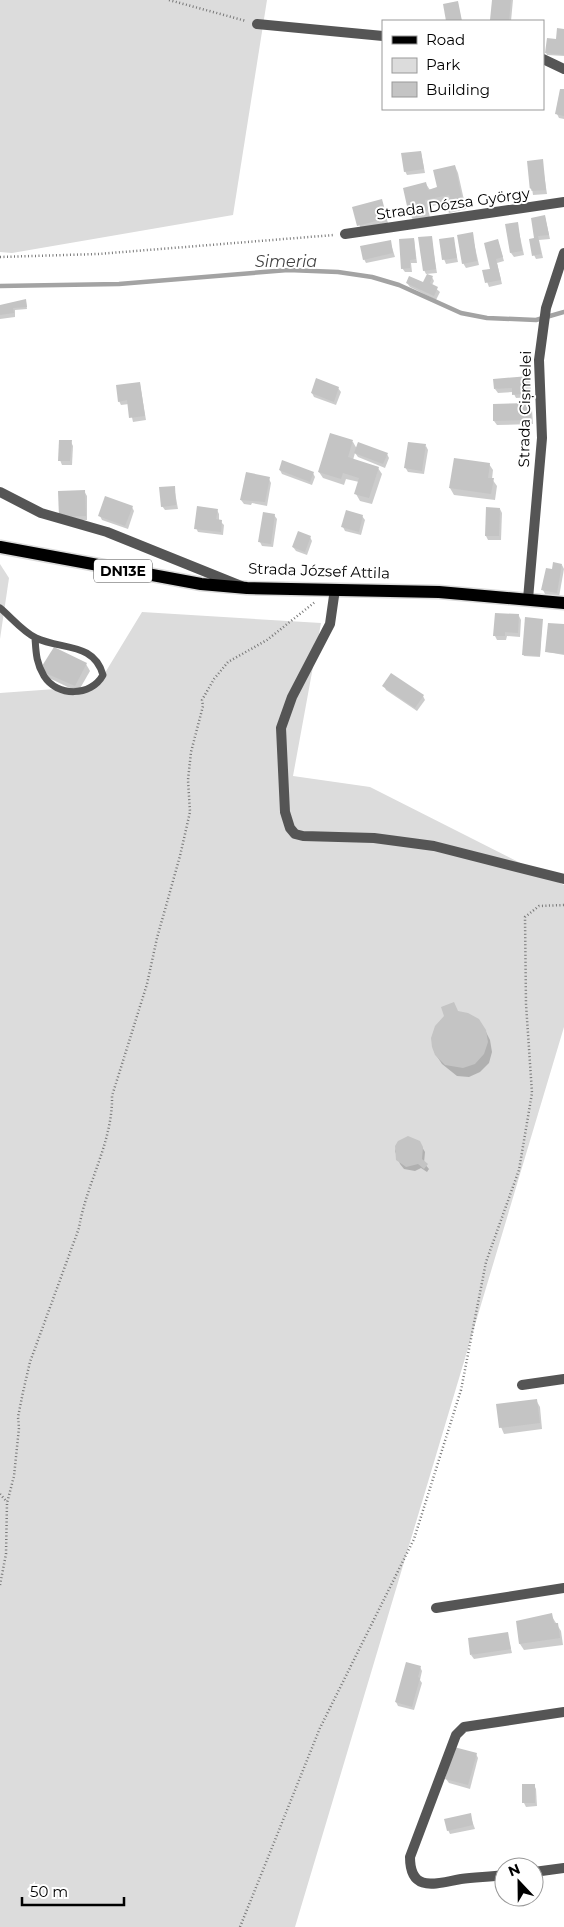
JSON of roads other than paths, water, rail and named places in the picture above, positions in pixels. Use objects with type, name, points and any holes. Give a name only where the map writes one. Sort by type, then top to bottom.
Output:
[{"type":"main road","name":"DN13E","points":[[0,547],[175,580],[247,588]]},
{"type":"main road","name":"Strada József Attila","points":[[247,588],[439,592],[564,603]]},
{"type":"street","points":[[258,24],[382,36]]},
{"type":"street","points":[[544,59],[564,69]]},
{"type":"street","name":"Strada Dózsa György","points":[[345,234],[564,202]]},
{"type":"street","name":"Strada Cișmelei","points":[[528,599],[542,438],[539,360],[546,308],[564,253]]},
{"type":"street","name":"Strada József Attila","points":[[0,492],[41,513],[107,532],[247,588]]},
{"type":"street","points":[[335,589],[330,624],[292,697],[281,728],[285,812],[290,828],[295,834],[303,836],[374,838],[434,846],[564,879]]},
{"type":"street","points":[[522,1384],[564,1379]]},
{"type":"street","points":[[436,1608],[564,1588]]},
{"type":"street","points":[[494,1876],[460,1879],[436,1885],[423,1883],[414,1877],[410,1866],[410,1857],[456,1735],[464,1727],[564,1712]]},
{"type":"street","points":[[544,1871],[564,1868]]},
{"type":"lane","points":[[0,608],[35,638],[83,650],[93,656],[100,666],[103,675],[99,682],[74,693],[57,688],[45,678],[36,660],[35,638]]},
{"type":"waterway","name":"Simeria","points":[[0,286],[119,284],[288,270],[338,272],[372,277],[399,285],[461,313],[487,318],[536,320],[564,312]]}]
